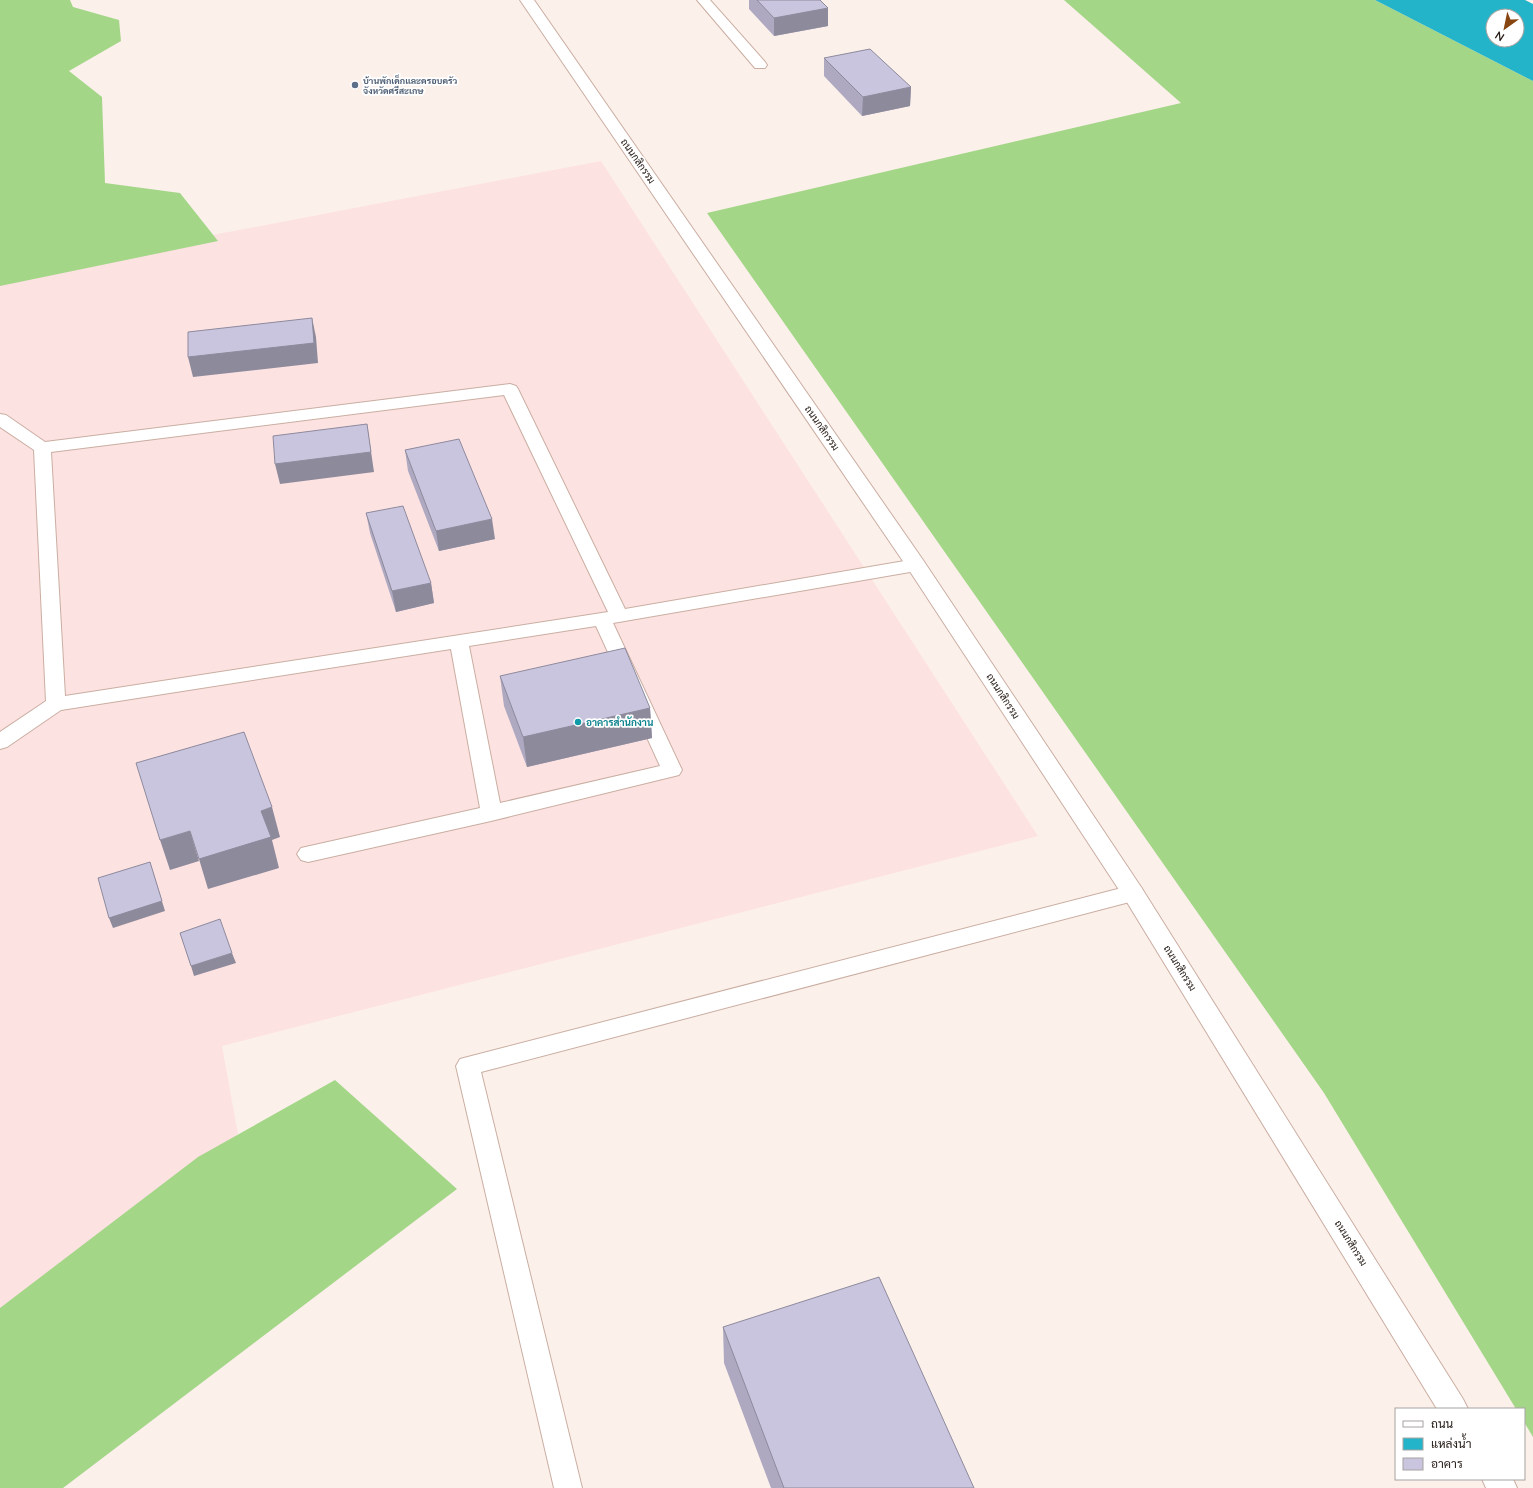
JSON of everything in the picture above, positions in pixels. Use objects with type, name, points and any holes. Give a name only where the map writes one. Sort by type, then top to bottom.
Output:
[{"type":"street","name":"ถนนกสิกรรม","points":[[527,0],[916,564],[1134,893],[1453,1408]]},
{"type":"lane","points":[[703,0],[760,65]]},
{"type":"lane","points":[[0,419],[42,448],[510,389],[611,618],[672,770],[308,854]]},
{"type":"lane","points":[[42,448],[56,704]]},
{"type":"lane","points":[[0,742],[56,704],[611,618],[869,574],[916,564]]},
{"type":"lane","points":[[459,641],[491,813]]},
{"type":"lane","points":[[568,1488],[468,1066],[1134,893]]},
{"type":"shaded area","points":[[601,161],[1038,836],[222,1046],[238,1134],[0,1347],[0,278],[218,234]]},
{"type":"green space","points":[[0,0],[70,0],[73,7],[119,20],[121,41],[69,71],[102,97],[105,183],[180,193],[218,241],[0,286]]},
{"type":"green space","points":[[1064,0],[1375,0],[1533,81],[1533,1437],[1525,1424],[1525,1408],[1515,1408],[1324,1093],[707,213],[1181,103]]},
{"type":"green space","points":[[335,1080],[457,1189],[63,1488],[0,1488],[0,1308],[198,1157]]},
{"type":"water","points":[[1375,0],[1525,0],[1533,4],[1533,81]]},
{"type":"building","points":[[757,0],[820,0],[828,8],[774,18]]},
{"type":"building","points":[[870,49],[911,87],[863,97],[824,58]]},
{"type":"building","points":[[312,318],[314,343],[188,357],[188,332]]},
{"type":"building","points":[[367,424],[371,452],[275,464],[273,436]]},
{"type":"building","points":[[459,439],[492,519],[436,531],[405,450]]},
{"type":"building","points":[[403,506],[431,583],[392,591],[366,513]]},
{"type":"building","points":[[625,648],[650,708],[523,737],[500,676]]},
{"type":"building","points":[[244,732],[272,807],[261,811],[271,837],[199,859],[190,831],[160,840],[136,763]]},
{"type":"building","points":[[150,862],[162,901],[109,918],[98,878]]},
{"type":"building","points":[[220,919],[232,953],[191,966],[180,933]]},
{"type":"building","points":[[879,1277],[974,1488],[784,1488],[723,1327]]},
{"type":"place","name":"บ้านพักเด็กและครอบครัว จังหวัดศรีสะเกษ","points":[[355,85]]},
{"type":"place","name":"อาคารสำนักงาน","points":[[578,722]]}]
